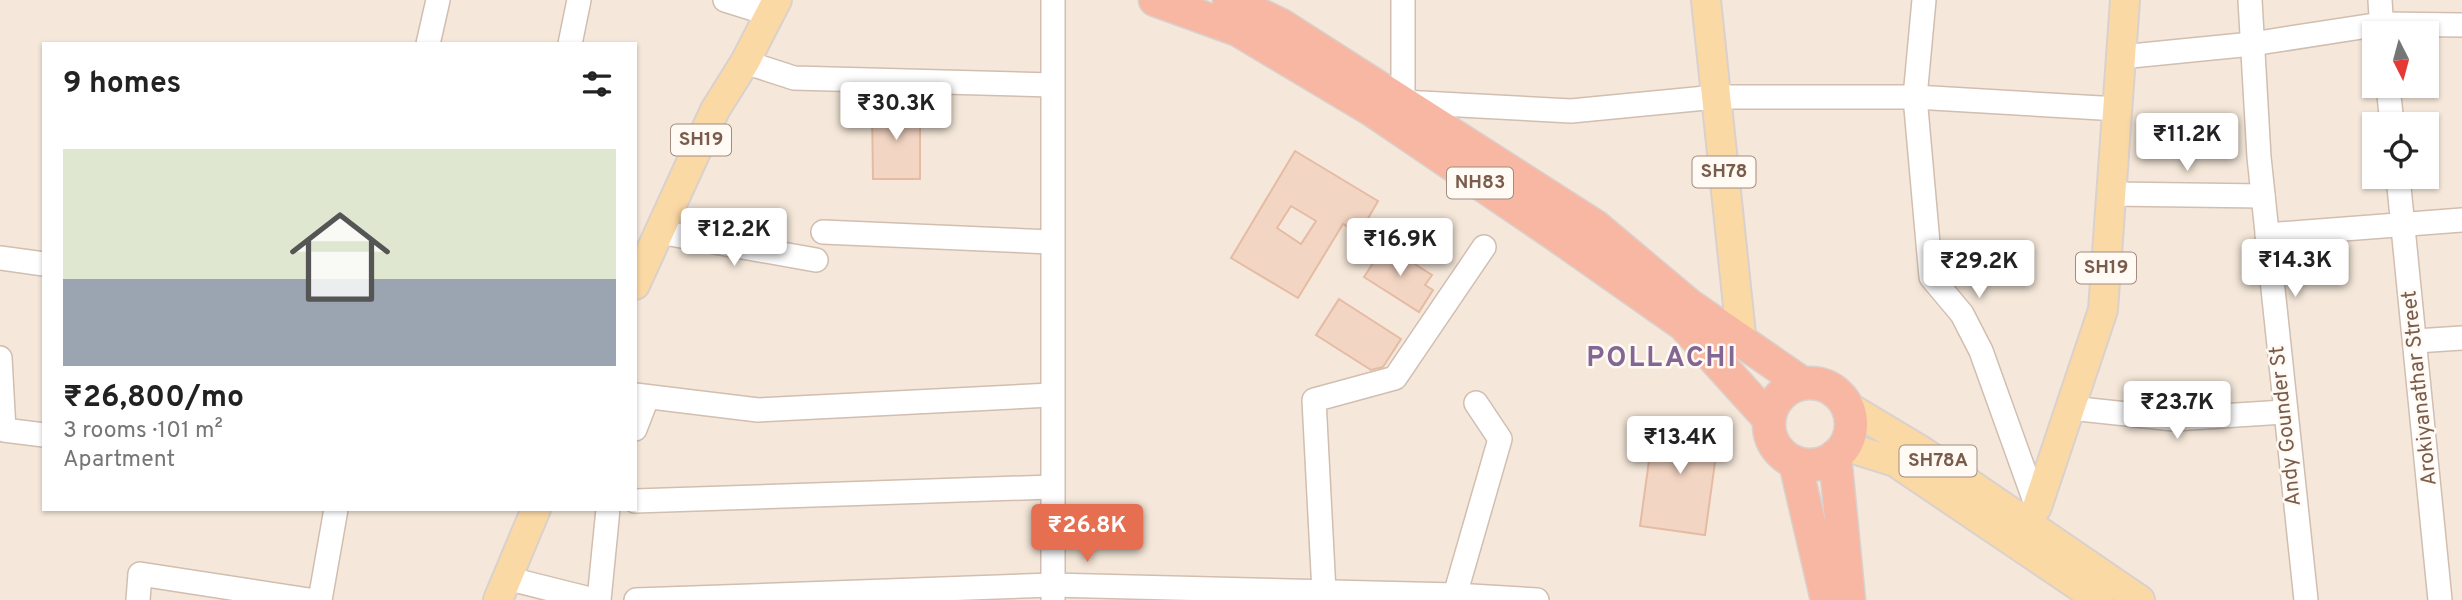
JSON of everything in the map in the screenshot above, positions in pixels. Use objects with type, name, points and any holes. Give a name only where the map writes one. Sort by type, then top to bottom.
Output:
[{"type":"highway","name":"NH83","points":[[1155,0],[1238,30],[1372,110],[1684,325],[1769,419],[1774,445],[1795,462],[1827,600]]},
{"type":"highway","name":"NH83","points":[[1229,0],[1282,25],[1595,226],[1689,305],[1742,344],[1802,383],[1828,387],[1847,406]]},
{"type":"highway","points":[[1769,419],[1779,396],[1802,383]]},
{"type":"highway","points":[[1847,406],[1851,419],[1839,451],[1849,600]]},
{"type":"highway","points":[[1795,462],[1808,464],[1839,451]]},
{"type":"main road","name":"SH78","points":[[1706,0],[1742,344]]},
{"type":"main road","name":"SH19","points":[[2031,515],[2103,310],[2125,0]]},
{"type":"main road","name":"SH19","points":[[637,279],[648,247],[715,110],[745,62],[773,7]]},
{"type":"main road","name":"SH78A","points":[[1847,406],[2031,515],[2140,600]]},
{"type":"main road","points":[[1839,451],[1895,462],[2099,600]]},
{"type":"main road","points":[[502,589],[535,511]]},
{"type":"street","points":[[428,42],[438,0]]},
{"type":"street","points":[[570,42],[579,0]]},
{"type":"street","points":[[725,0],[773,7]]},
{"type":"street","points":[[1053,0],[1053,592]]},
{"type":"street","points":[[1403,0],[1403,102],[1571,111],[1716,97],[1915,97],[2118,109]]},
{"type":"street","points":[[1924,0],[1915,97],[1931,277],[1962,314],[1981,351],[2031,515]]},
{"type":"street","name":"Andy Gounder St","points":[[2250,0],[2263,196],[2306,600]]},
{"type":"street","points":[[2380,0],[2381,21]]},
{"type":"street","points":[[2440,26],[2462,25]]},
{"type":"street","points":[[2121,57],[2362,31]]},
{"type":"street","points":[[745,62],[793,78],[1052,85]]},
{"type":"street","name":"Arokiyanathar Street","points":[[2399,189],[2440,600]]},
{"type":"street","points":[[2111,194],[2263,196]]},
{"type":"street","points":[[2267,235],[2462,220]]},
{"type":"street","points":[[823,232],[1051,242]]},
{"type":"street","points":[[648,247],[816,260]]},
{"type":"street","points":[[1324,592],[1314,400],[1395,378],[1483,247]]},
{"type":"street","points":[[0,258],[42,264]]},
{"type":"street","points":[[2416,341],[2462,338]]},
{"type":"street","points":[[0,358],[4,430],[42,435]]},
{"type":"street","points":[[637,418],[641,396],[758,410],[1051,396]]},
{"type":"street","points":[[1455,595],[1500,439],[1476,403]]},
{"type":"street","points":[[2070,408],[2174,419],[2284,412]]},
{"type":"street","points":[[637,500],[1051,487]]},
{"type":"street","points":[[320,600],[335,511]]},
{"type":"street","points":[[600,600],[608,511]]},
{"type":"street","points":[[138,600],[141,574],[309,600]]},
{"type":"street","points":[[502,589],[594,600]]},
{"type":"street","points":[[636,600],[1053,592],[1324,592],[1537,600]]},
{"type":"shaded area","points":[[0,0],[2462,0],[2462,600],[0,600]]},
{"type":"building","points":[[872,106],[920,106],[920,179],[873,179]]},
{"type":"building","points":[[1295,151],[1378,201],[1359,234],[1343,224],[1298,298],[1231,258]],"holes":[[[1291,206],[1316,221],[1301,244],[1277,228]]]},
{"type":"building","points":[[1385,245],[1432,275],[1425,285],[1433,290],[1419,312],[1364,277]]},
{"type":"building","points":[[1339,299],[1401,339],[1383,367],[1371,370],[1316,335]]},
{"type":"building","points":[[1655,417],[1720,426],[1705,535],[1640,526]]},
{"type":"district","name":"POLLACHI","points":[[1662,359]]}]
